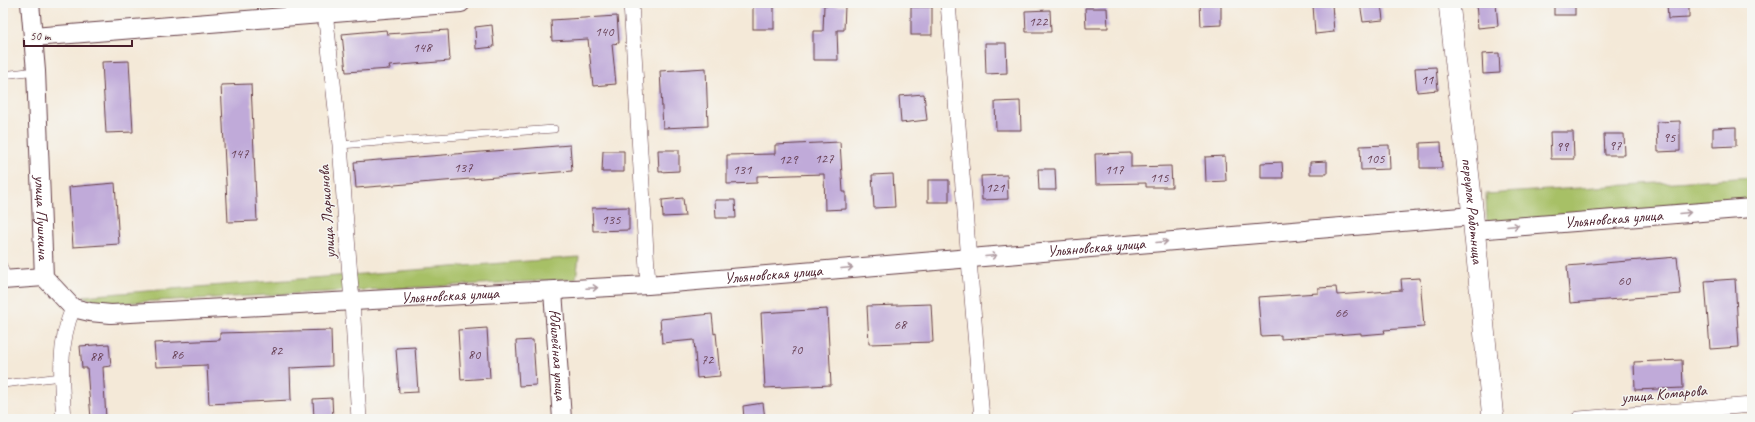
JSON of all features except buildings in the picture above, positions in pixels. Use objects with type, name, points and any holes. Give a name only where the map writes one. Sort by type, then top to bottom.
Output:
[{"type":"main road","name":"переулок Работница","points":[[1449,3],[1474,223],[1493,419]]},
{"type":"street","name":"улица Пушкина","points":[[30,3],[36,71],[44,277],[73,308]]},
{"type":"street","points":[[33,37],[324,9],[461,3]]},
{"type":"street","points":[[631,3],[648,285]]},
{"type":"street","points":[[948,3],[982,419]]},
{"type":"street","name":"улица Ларионова","points":[[324,9],[340,144],[359,419]]},
{"type":"street","name":"Ульяновская улица","points":[[73,308],[90,312],[112,314],[553,291],[648,285],[968,258],[1474,223],[1752,208]]},
{"type":"street","points":[[5,275],[44,277]]},
{"type":"street","name":"Юбилейная улица","points":[[553,291],[562,419]]},
{"type":"street","points":[[64,419],[61,377],[62,344],[66,324],[73,308]]},
{"type":"street","name":"улица Комарова","points":[[1579,419],[1752,405]]},
{"type":"lane","points":[[3,75],[36,71]]},
{"type":"lane","points":[[340,144],[554,129]]},
{"type":"lane","points":[[3,384],[61,377]]},
{"type":"green space","points":[[1752,177],[1752,202],[1487,222],[1486,194]]},
{"type":"green space","points":[[579,257],[576,279],[99,304],[83,296]]}]
